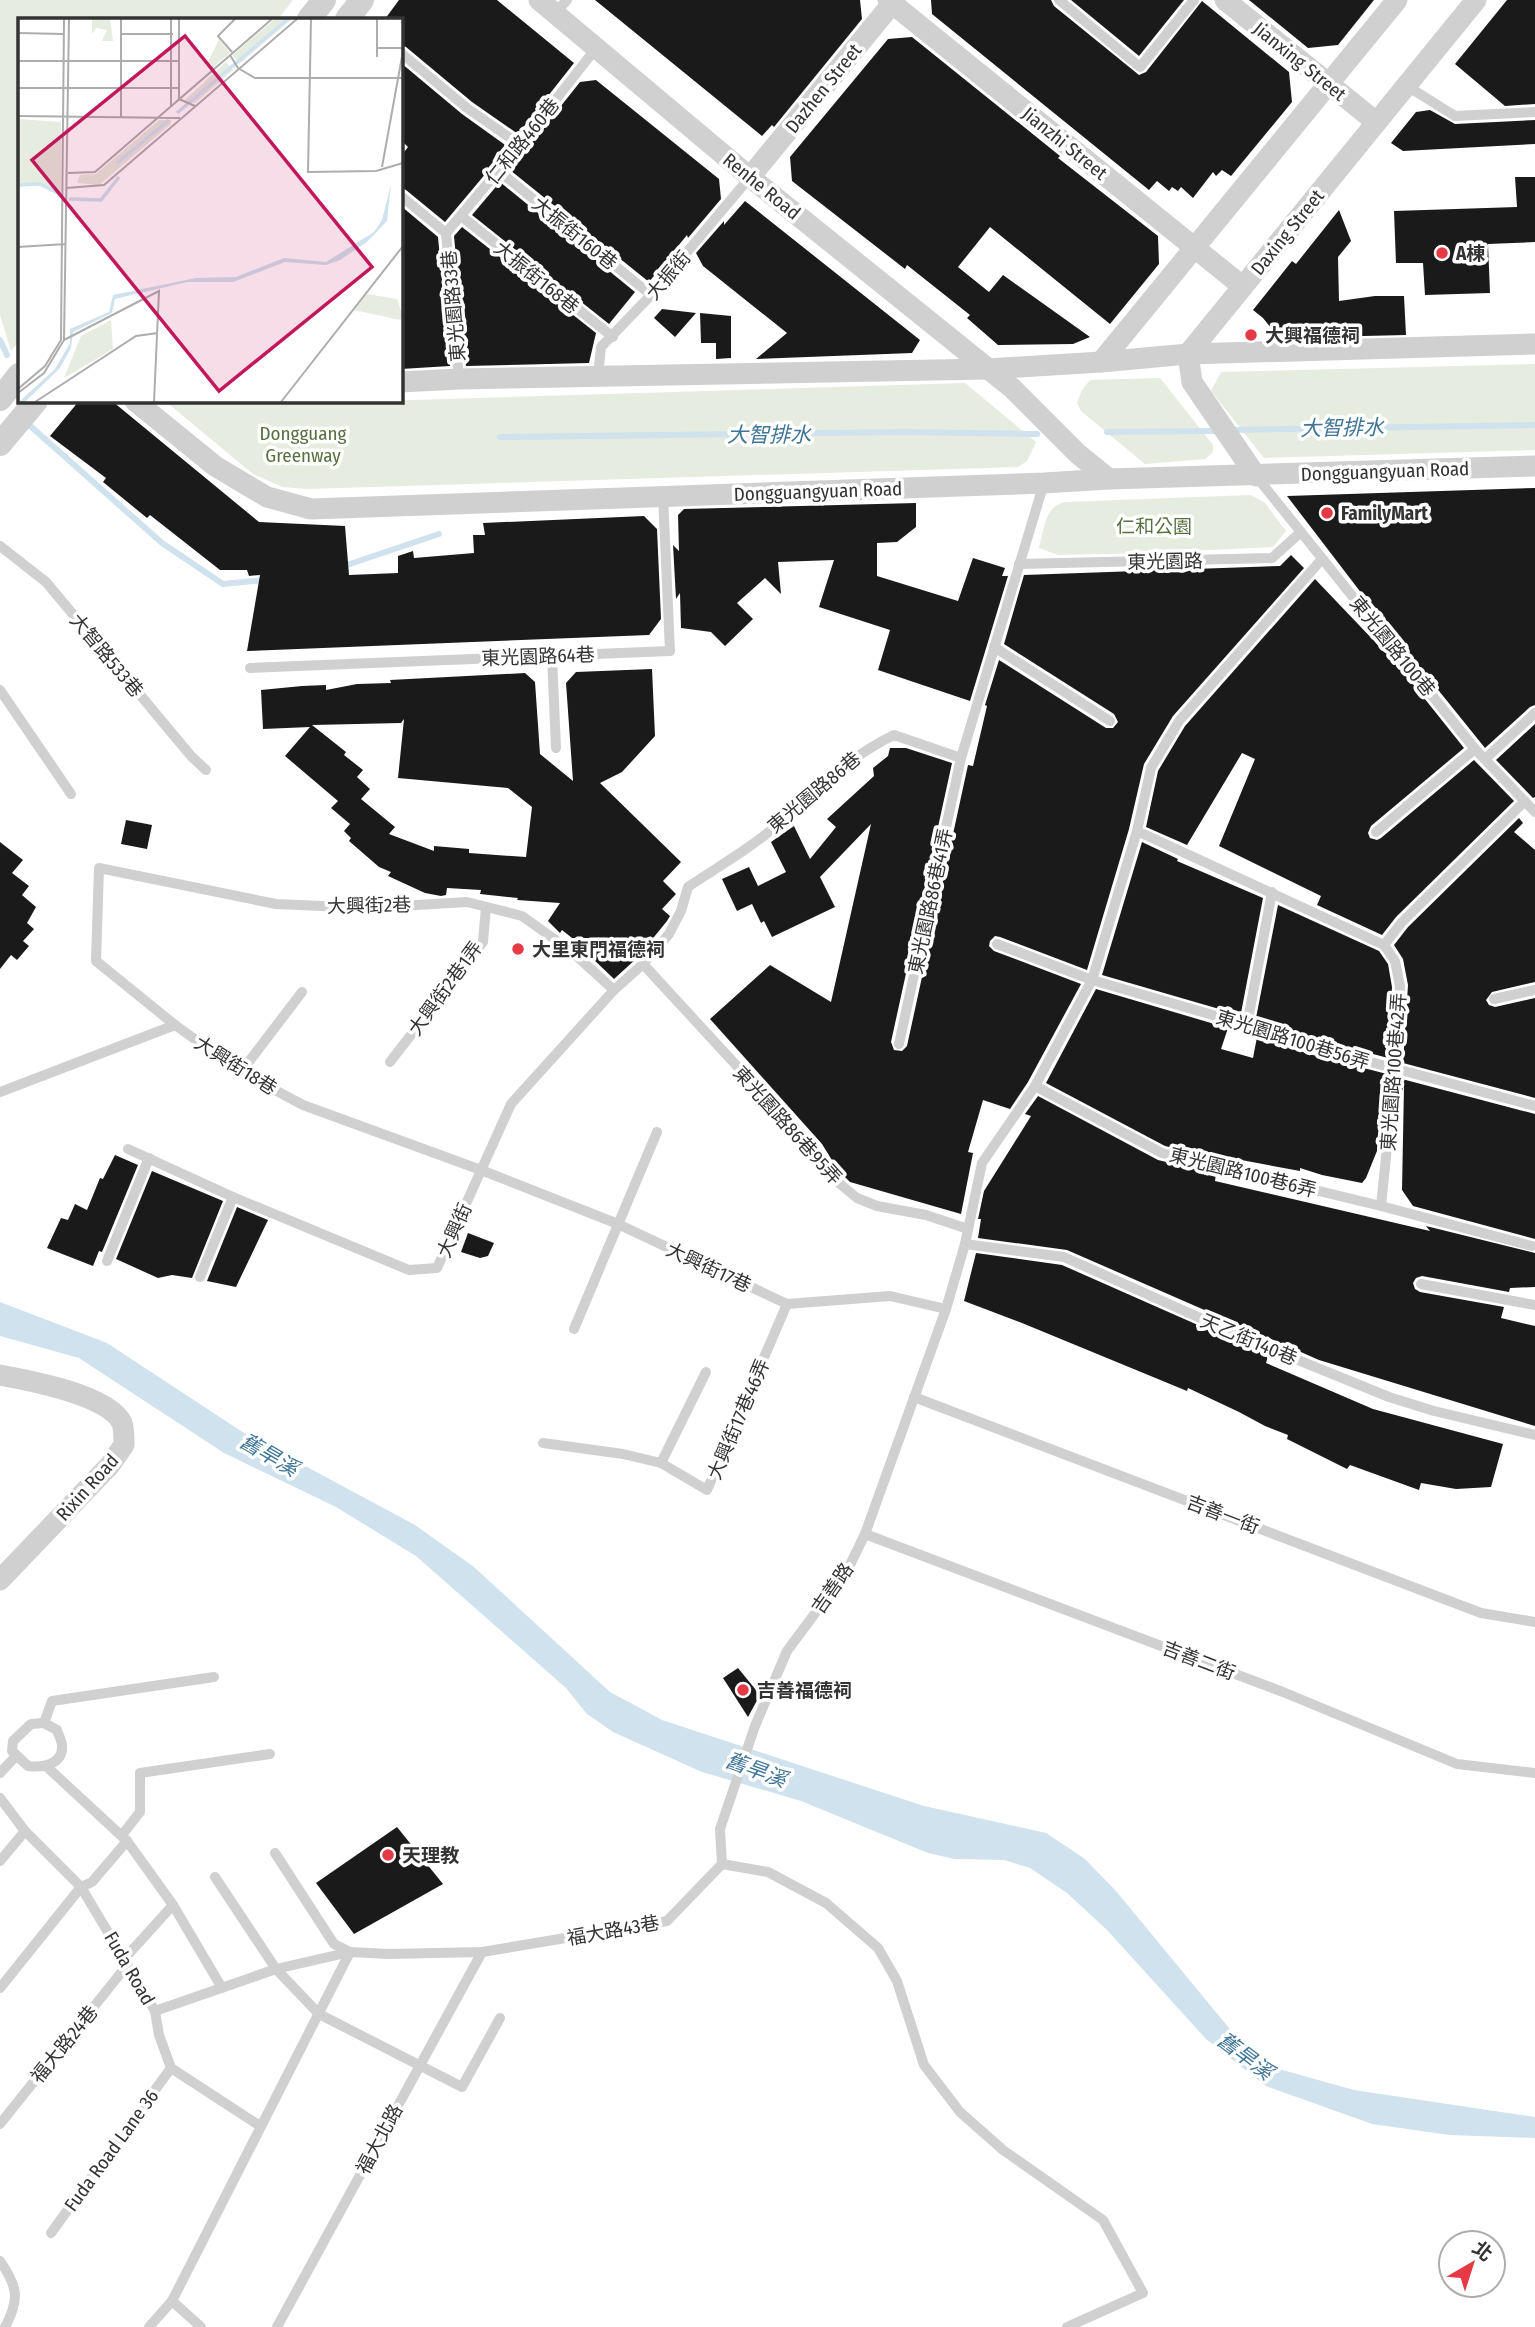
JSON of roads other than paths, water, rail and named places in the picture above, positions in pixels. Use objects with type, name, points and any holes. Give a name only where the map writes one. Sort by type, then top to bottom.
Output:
[{"type":"street","points":[[310,18],[324,0]]},
{"type":"street","name":"Jianxing Street","points":[[1225,0],[1376,122]]},
{"type":"street","points":[[1101,362],[1397,0]]},
{"type":"street","name":"Daxing Street","points":[[1188,354],[1476,0]]},
{"type":"street","name":"Dazhen Street","points":[[750,177],[892,1]]},
{"type":"street","name":"Jianzhi Street","points":[[892,1],[1242,286]]},
{"type":"street","name":"Renhe Road","points":[[554,4],[597,47],[750,177],[1012,388],[1078,454],[1109,479]]},
{"type":"street","points":[[402,382],[987,369],[1188,354],[1535,344]]},
{"type":"street","points":[[1188,354],[1192,382],[1256,476]]},
{"type":"street","points":[[0,444],[35,402]]},
{"type":"street","name":"Dongguangyuan Road","points":[[136,402],[215,466],[267,497],[311,509],[1535,466]]},
{"type":"street","name":"Rixin Road","points":[[0,1375],[98,1402],[113,1412],[122,1424],[124,1445],[110,1465],[0,1580]]},
{"type":"lane","points":[[1059,0],[1140,67],[1194,0]]},
{"type":"lane","name":"仁和路460巷","points":[[446,233],[597,47]]},
{"type":"lane","points":[[402,54],[467,108],[520,145]]},
{"type":"lane","points":[[1407,86],[1455,116],[1535,112]]},
{"type":"lane","name":"大振街160巷","points":[[499,171],[651,295]]},
{"type":"lane","name":"大振街","points":[[598,376],[601,347],[651,295],[750,177]]},
{"type":"lane","points":[[402,197],[446,233]]},
{"type":"lane","name":"大振街168巷","points":[[461,216],[613,337]]},
{"type":"lane","name":"東光園路33巷","points":[[446,233],[459,379]]},
{"type":"lane","name":"東光園路100巷","points":[[1256,476],[1475,749],[1535,812]]},
{"type":"lane","points":[[961,758],[1044,483]]},
{"type":"lane","name":"東光園路64巷","points":[[250,668],[670,651],[663,496]]},
{"type":"lane","name":"東光園路","points":[[1019,565],[1272,558],[1301,532]]},
{"type":"lane","name":"大智路533巷","points":[[0,546],[46,582],[191,756],[206,770]]},
{"type":"lane","points":[[946,1309],[965,1244],[982,1163],[1035,1086],[1091,980],[1137,831],[1151,768],[1180,721],[1322,559]]},
{"type":"lane","points":[[994,647],[1110,720]]},
{"type":"lane","points":[[552,656],[556,748]]},
{"type":"lane","points":[[0,690],[71,794]]},
{"type":"lane","points":[[1485,759],[1535,713]]},
{"type":"lane","name":"東光園路86巷","points":[[614,990],[643,964],[669,934],[681,911],[688,887],[763,836],[866,748],[894,735],[961,758]]},
{"type":"lane","points":[[1376,832],[1475,749]]},
{"type":"lane","name":"東光園路86巷41弄","points":[[899,1044],[961,758]]},
{"type":"lane","points":[[1137,831],[1384,946],[1402,922],[1525,800]]},
{"type":"lane","name":"大興街2巷","points":[[99,869],[276,904],[367,908],[467,902],[522,916],[571,951],[614,990]]},
{"type":"lane","name":"大興街18巷","points":[[99,869],[96,961],[175,1025],[241,1072],[303,1105],[481,1170]]},
{"type":"lane","points":[[1247,1025],[1272,892]]},
{"type":"lane","name":"大興街2巷1弄","points":[[390,1062],[483,942],[486,907]]},
{"type":"lane","name":"東光園路100巷56弄","points":[[997,944],[1091,980],[1311,1046],[1535,1106]]},
{"type":"lane","name":"東光園路100巷42弄","points":[[1381,1206],[1395,1069],[1400,986],[1395,961],[1384,946]]},
{"type":"lane","name":"東光園路86巷95弄","points":[[643,964],[770,1102],[816,1159],[857,1198],[877,1206],[915,1212],[968,1229]]},
{"type":"lane","name":"大興街","points":[[128,1149],[233,1197],[409,1270],[438,1268],[511,1104],[614,990]]},
{"type":"lane","points":[[1494,999],[1535,990]]},
{"type":"lane","points":[[241,1072],[302,992]]},
{"type":"lane","points":[[0,1092],[175,1025]]},
{"type":"lane","name":"東光園路100巷6弄","points":[[1035,1086],[1162,1153],[1381,1206]]},
{"type":"lane","points":[[573,1329],[657,1132]]},
{"type":"lane","points":[[107,1261],[149,1158]]},
{"type":"lane","name":"大興街17巷","points":[[481,1170],[618,1224],[787,1304],[890,1296],[946,1309]]},
{"type":"lane","points":[[200,1277],[233,1197]]},
{"type":"lane","points":[[1381,1206],[1532,1246]]},
{"type":"lane","name":"天乙街140巷","points":[[965,1244],[1064,1257],[1256,1343],[1389,1397],[1434,1411],[1535,1435]]},
{"type":"lane","points":[[1421,1284],[1535,1306]]},
{"type":"lane","name":"大興街17巷46弄","points":[[543,1443],[624,1454],[661,1463],[707,1490],[787,1304]]},
{"type":"lane","name":"吉善路","points":[[722,1864],[720,1829],[755,1726],[787,1651],[848,1569],[864,1534],[946,1309]]},
{"type":"lane","points":[[661,1463],[706,1372]]},
{"type":"lane","name":"吉善一街","points":[[914,1397],[1481,1613],[1535,1622]]},
{"type":"lane","name":"吉善二街","points":[[864,1534],[1283,1692],[1457,1764],[1535,1773]]},
{"type":"lane","points":[[44,1723],[52,1701],[214,1677]]},
{"type":"lane","points":[[44,1723],[57,1730],[62,1746],[59,1756],[46,1766],[28,1766],[12,1751],[13,1741],[31,1724],[44,1723]]},
{"type":"lane","points":[[0,1988],[81,1887],[92,1882],[124,1838],[140,1812],[140,1773],[270,1754]]},
{"type":"lane","points":[[0,1773],[16,1756]]},
{"type":"lane","points":[[46,1766],[124,1838],[173,1905],[222,1988]]},
{"type":"lane","name":"Fuda Road","points":[[0,1798],[25,1831],[81,1887],[155,2011],[159,2035],[171,2068]]},
{"type":"lane","points":[[0,1861],[25,1831]]},
{"type":"lane","points":[[149,2327],[172,2301],[350,1952],[334,1944],[275,1853]]},
{"type":"lane","points":[[722,1864],[768,1872],[826,1903],[878,1948],[897,1982],[924,2065],[960,2112],[1003,2150],[1102,2220],[1143,2293],[1067,2327]]},
{"type":"lane","name":"福大路43巷","points":[[155,2011],[276,1969],[350,1952],[482,1952],[667,1922],[722,1864]]},
{"type":"lane","points":[[215,1877],[276,1969],[320,2014],[462,2087],[500,2018]]},
{"type":"lane","name":"福大路24巷","points":[[0,2124],[173,1905]]},
{"type":"lane","name":"福大北路","points":[[277,2327],[482,1952]]},
{"type":"lane","points":[[171,2068],[260,2126]]},
{"type":"lane","name":"Fuda Road Lane 36","points":[[51,2233],[171,2068]]},
{"type":"lane","points":[[0,2261],[10,2275],[16,2292],[15,2308],[5,2327]]},
{"type":"lane","points":[[172,2301],[201,2327]]},
{"type":"water","name":"舊旱溪","points":[[0,1302],[107,1343],[244,1433],[415,1525],[474,1567],[610,1692],[662,1720],[924,1806],[1046,1833],[1085,1859],[1116,1891],[1243,2045],[1279,2069],[1354,2090],[1535,2117],[1535,2138],[1450,2135],[1372,2124],[1266,2086],[1206,2039],[1107,1930],[1067,1893],[1030,1868],[1004,1860],[955,1859],[928,1853],[801,1801],[702,1772],[613,1732],[587,1714],[566,1688],[416,1556],[336,1507],[224,1453],[79,1358],[0,1336]]},
{"type":"waterway","points":[[0,340],[7,355]]},
{"type":"waterway","points":[[28,424],[162,543],[223,584],[265,580]]},
{"type":"waterway","name":"大智排水","points":[[1229,430],[1535,425]]},
{"type":"waterway","name":"大智排水","points":[[1107,432],[1218,431]]},
{"type":"waterway","name":"大智排水","points":[[500,437],[906,432],[1037,434]]},
{"type":"waterway","points":[[341,567],[439,534]]},
{"type":"place","name":"A棟","points":[[1442,253]]},
{"type":"place","name":"大興福德祠","points":[[1251,335]]},
{"type":"place","name":"FamilyMart","points":[[1327,513]]},
{"type":"place","name":"大里東門福德祠","points":[[518,949]]},
{"type":"place","name":"吉善福德祠","points":[[743,1690]]},
{"type":"place","name":"天理教","points":[[388,1855]]},
{"type":"park label","name":"Dongguang Greenway","points":[[303,444]]},
{"type":"park label","name":"仁和公園","points":[[1154,526]]}]
